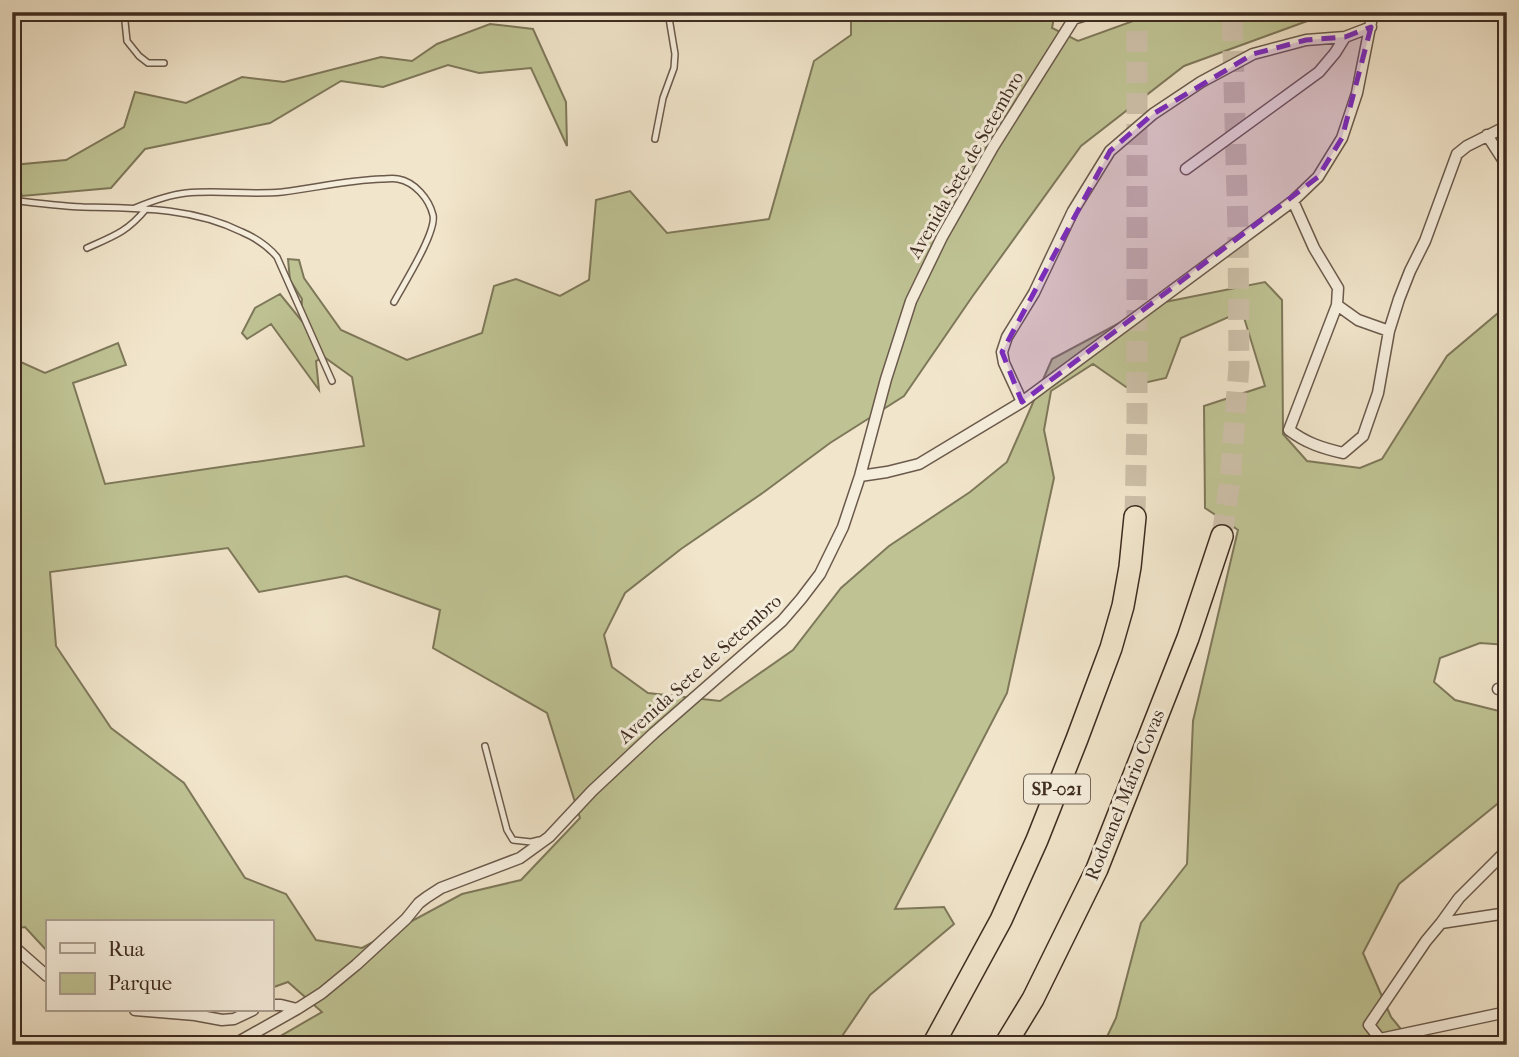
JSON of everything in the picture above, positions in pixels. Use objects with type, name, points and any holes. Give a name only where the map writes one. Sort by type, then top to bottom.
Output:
[{"type":"highway","name":"SP-021","points":[[933,1045],[1002,920],[1077,740],[1111,648],[1122,606],[1130,567],[1135,517]]},
{"type":"highway","name":"Rodoanel Mário Covas","points":[[1005,1045],[1033,999],[1097,869],[1188,638],[1222,536]]},
{"type":"street","points":[[1075,16],[1096,12]]},
{"type":"street","points":[[860,476],[919,464],[1022,402],[1293,201],[1318,177],[1342,138],[1357,93],[1373,12]]},
{"type":"street","name":"Avenida Sete de Setembro","points":[[233,1045],[322,993],[407,919],[427,897],[441,888],[520,858],[549,837],[654,733],[782,621],[801,599],[820,574],[843,527],[911,301],[942,237],[993,147],[1075,16]]},
{"type":"street","points":[[1022,402],[1004,363],[1002,352],[1007,337],[1034,293],[1073,211],[1110,150],[1153,114],[1201,82],[1253,54],[1306,40],[1345,37],[1371,27]]},
{"type":"street","points":[[1186,169],[1319,72],[1345,37]]},
{"type":"street","points":[[1293,201],[1314,248],[1338,288],[1338,306],[1289,430],[1317,447],[1343,453],[1363,436],[1378,393],[1389,331],[1399,299],[1425,241],[1457,154],[1507,126]]},
{"type":"street","points":[[1487,135],[1507,166]]},
{"type":"street","points":[[1338,306],[1358,320],[1389,331]]},
{"type":"street","points":[[1507,850],[1459,898],[1369,1025],[1380,1039],[1507,1012]]},
{"type":"street","points":[[1441,923],[1507,913]]},
{"type":"street","points":[[12,945],[46,975]]},
{"type":"street","points":[[273,1005],[297,1009]]},
{"type":"street","points":[[155,1012],[222,1020],[234,1019],[249,1012]]},
{"type":"lane","points":[[124,12],[127,41],[139,57],[148,63],[164,64]]},
{"type":"lane","points":[[655,139],[663,97],[674,68],[675,54],[668,12]]},
{"type":"lane","points":[[135,208],[163,197],[184,194],[282,192],[365,180],[398,179],[419,190],[428,201],[434,217],[427,241],[394,302]]},
{"type":"lane","points":[[12,200],[177,212],[226,224],[256,239],[269,247],[276,257],[332,381]]},
{"type":"lane","points":[[87,248],[121,232],[134,223],[146,209]]},
{"type":"lane","points":[[485,746],[507,830],[513,840],[531,842],[549,837]]},
{"type":"highlighted area","points":[[1371,27],[1342,138],[1318,177],[1022,402],[1002,352],[1110,151],[1153,114],[1253,54],[1306,40],[1345,37]]},
{"type":"green space","points":[[851,12],[1055,12],[1052,28],[1078,41],[1158,12],[1332,12],[1184,66],[1081,146],[904,396],[830,443],[681,549],[625,593],[604,635],[612,667],[648,693],[720,701],[793,650],[841,588],[889,546],[970,492],[1007,462],[1052,359],[1155,304],[1265,282],[1282,300],[1283,434],[1307,461],[1360,468],[1382,459],[1447,356],[1507,307],[1507,645],[1480,643],[1440,658],[1434,682],[1455,700],[1507,711],[1507,796],[1399,884],[1363,953],[1391,1017],[1414,1045],[1103,1045],[1116,1018],[1141,923],[1187,864],[1193,721],[1238,530],[1205,508],[1204,406],[1265,386],[1242,311],[1181,338],[1166,378],[1126,387],[1093,364],[1051,391],[1044,430],[1054,478],[1007,693],[895,909],[944,907],[954,924],[870,995],[836,1045],[265,1045],[322,1012],[288,982],[273,987],[273,920],[46,920],[46,950],[25,927],[12,929],[12,358],[45,373],[118,343],[126,365],[73,383],[105,484],[364,446],[352,377],[324,357],[316,361],[319,390],[271,324],[247,339],[242,333],[255,308],[280,294],[301,320],[302,299],[290,280],[288,259],[299,260],[304,278],[341,330],[407,360],[482,333],[494,286],[516,279],[560,296],[589,280],[596,200],[630,191],[667,233],[769,219],[814,61],[851,35]],"holes":[[[228,548],[259,592],[346,576],[440,610],[433,648],[547,713],[580,818],[521,880],[462,894],[362,948],[316,940],[286,894],[245,878],[184,783],[111,728],[56,646],[50,572]]]},
{"type":"green space","points":[[490,24],[533,29],[566,102],[567,146],[531,68],[479,73],[448,65],[383,87],[341,81],[270,123],[145,149],[111,188],[22,196],[13,165],[66,160],[124,127],[135,92],[186,103],[242,77],[284,82],[381,57],[412,61],[437,44]]},
{"type":"tunnel","points":[[1135,517],[1137,12]]},
{"type":"tunnel","points":[[1222,536],[1230,481],[1239,366],[1232,12]]}]
